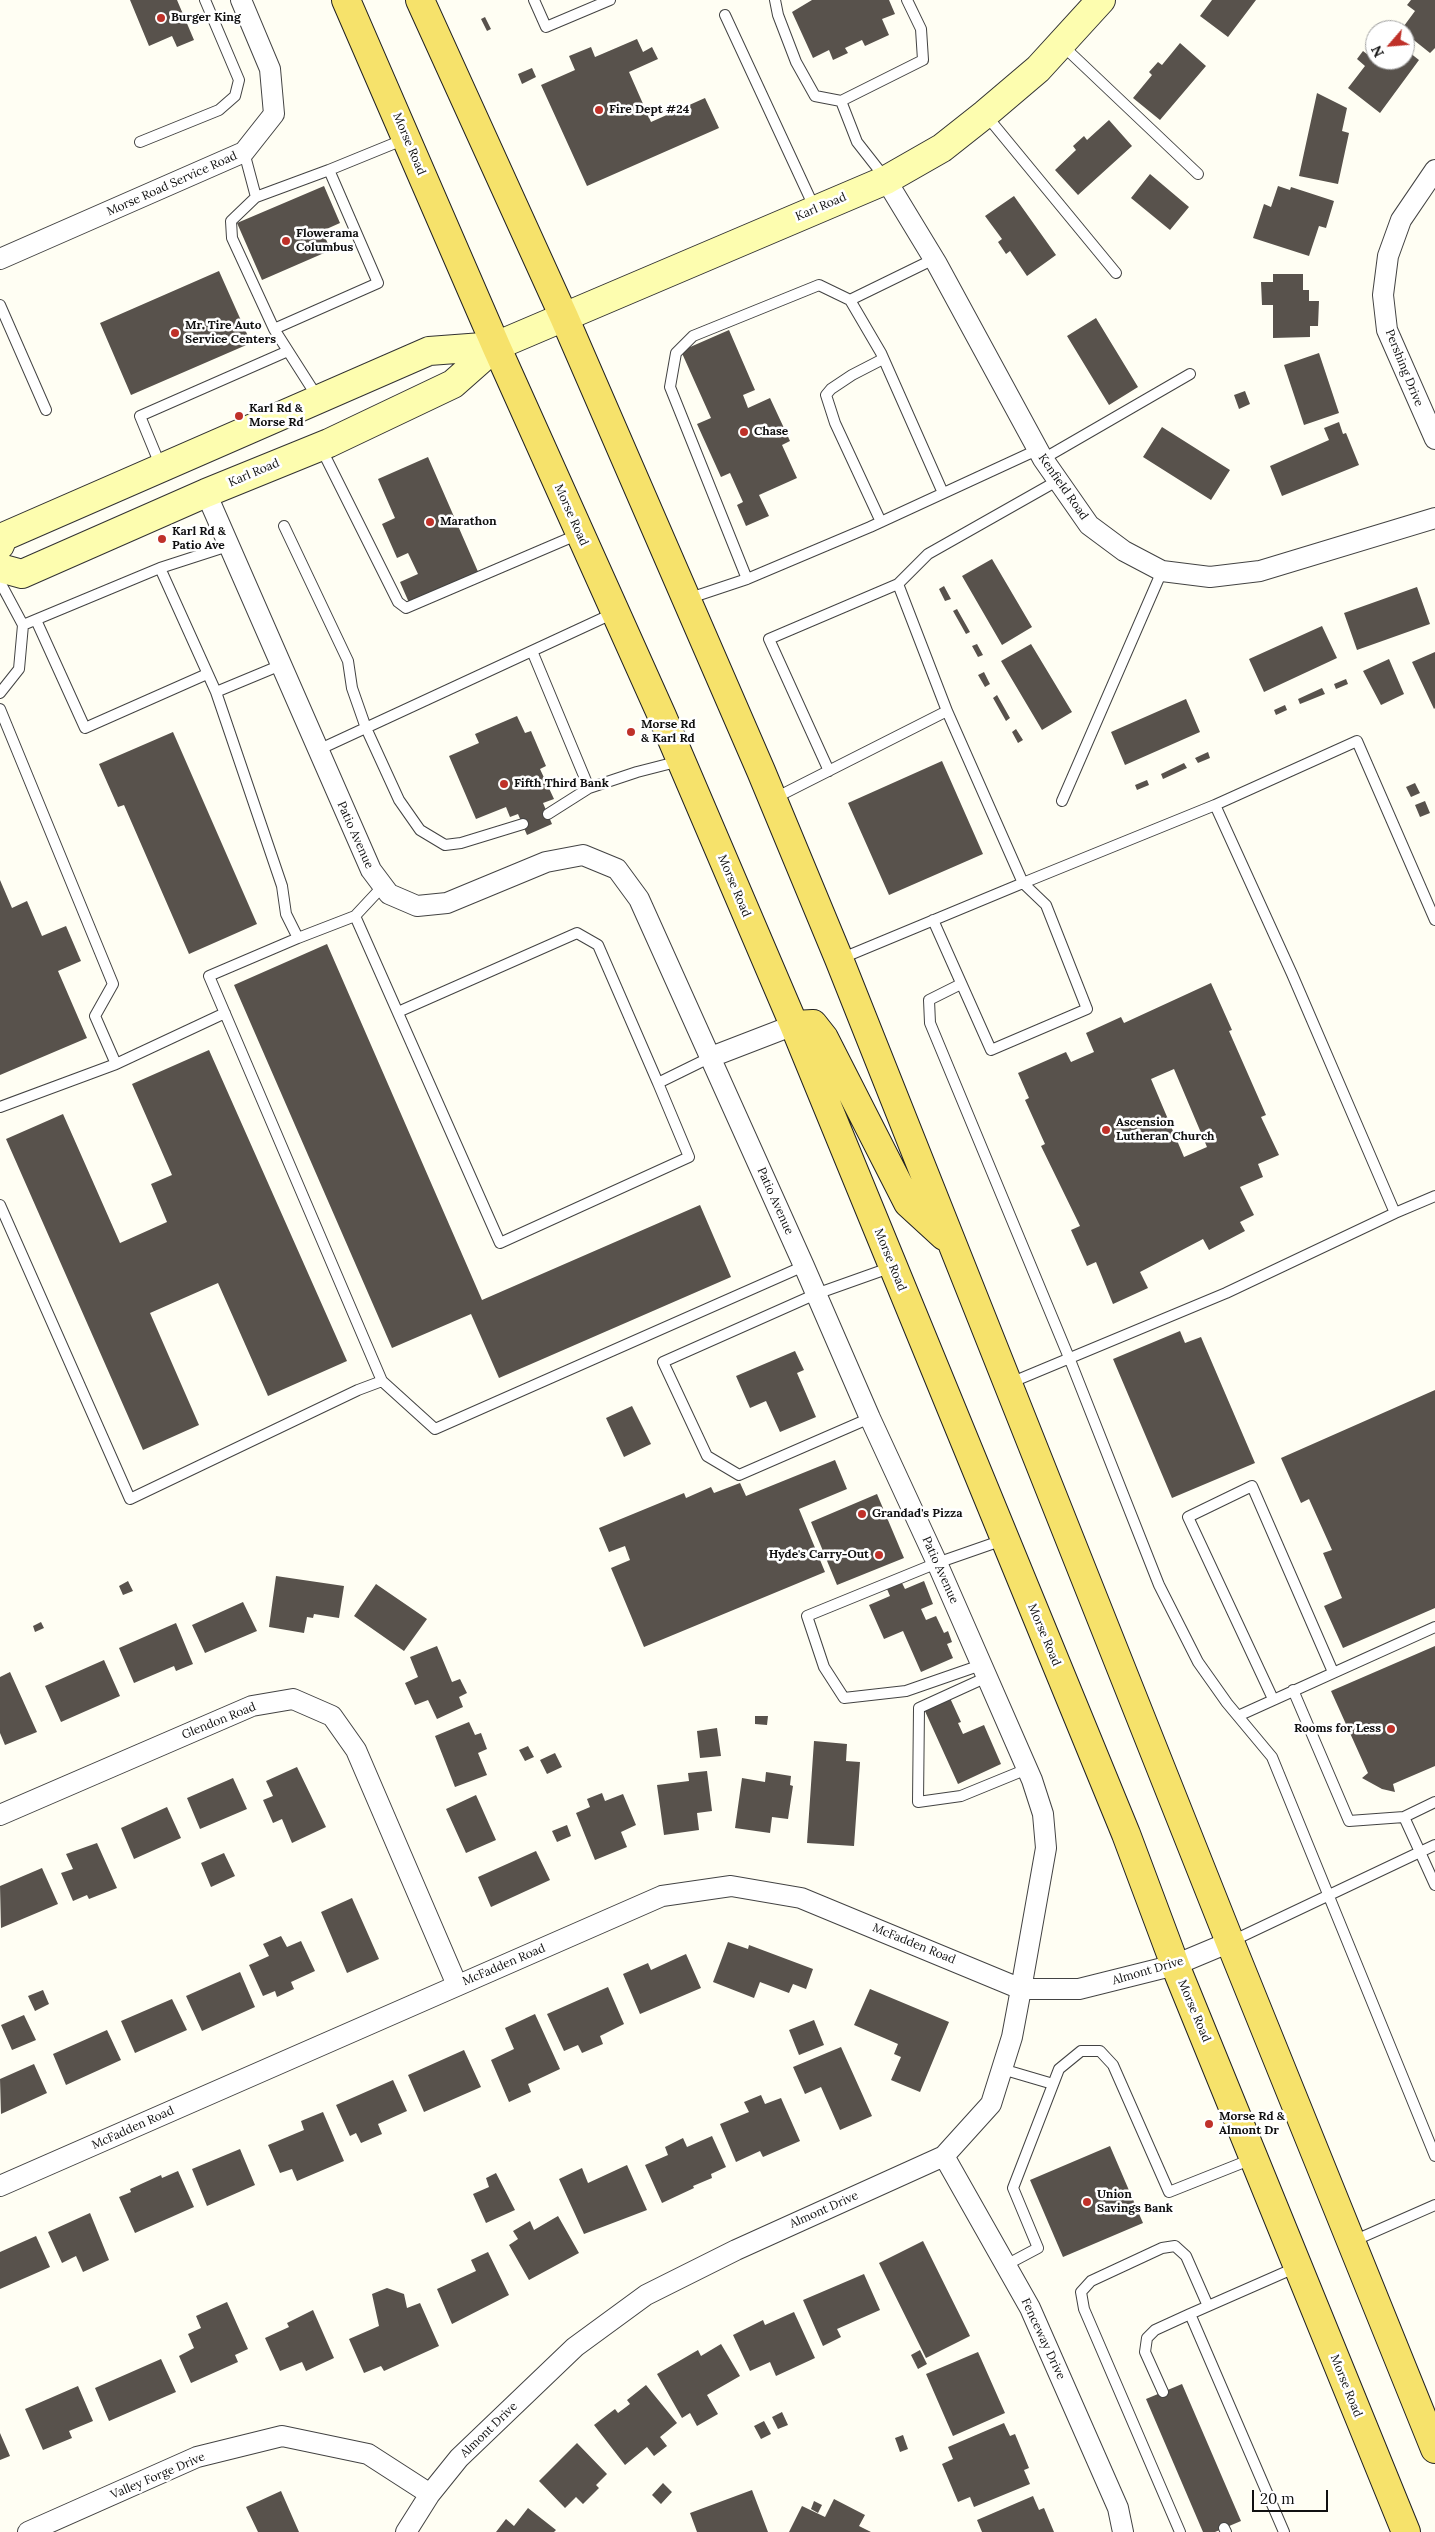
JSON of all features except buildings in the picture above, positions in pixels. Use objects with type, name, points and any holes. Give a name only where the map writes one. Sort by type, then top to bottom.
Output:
[{"type":"main road","name":"Morse Road","points":[[346,0],[794,1024],[1126,1834],[1176,1965],[1298,2267],[1406,2527]]},
{"type":"main road","points":[[420,0],[564,317],[839,959],[950,1242],[1350,2242],[1435,2449]]},
{"type":"main road","name":"Karl Road","points":[[0,568],[22,574],[206,493],[320,446],[453,384],[496,346],[886,180],[942,148],[1038,69],[1062,45],[1095,2]]},
{"type":"main road","name":"Karl Road","points":[[0,545],[3,537],[428,351],[496,346]]},
{"type":"main road","points":[[794,1024],[813,1024],[824,1038],[908,1203],[950,1242]]},
{"type":"street","name":"Morse Road Service Road","points":[[0,259],[244,152],[274,114],[270,69],[241,0]]},
{"type":"street","name":"Pershing Drive","points":[[1435,170],[1401,220],[1388,256],[1383,295],[1387,330],[1435,439]]},
{"type":"street","name":"Kenfield Road","points":[[886,180],[934,259],[1040,455],[1089,524],[1124,551],[1162,571],[1210,577],[1260,571],[1435,518]]},
{"type":"street","name":"Patio Avenue","points":[[206,493],[370,870],[389,894],[417,906],[448,903],[546,862],[583,855],[617,869],[639,899],[937,1564],[1027,1769],[1043,1814],[1046,1848],[1021,1988]]},
{"type":"street","points":[[711,1058],[794,1024]]},
{"type":"street","name":"Glendon Road","points":[[0,1815],[252,1706],[293,1700],[332,1716],[356,1750],[457,1986]]},
{"type":"street","name":"McFadden Road","points":[[0,2186],[662,1896],[732,1886],[801,1898],[1021,1988]]},
{"type":"street","name":"Almont Drive","points":[[406,2532],[430,2494],[459,2458],[575,2347],[646,2295],[736,2250],[944,2156],[992,2104],[1012,2037],[1021,1988],[1079,1989],[1176,1965],[1230,1942]]},
{"type":"street","name":"Fenceway Drive","points":[[944,2156],[1030,2308],[1118,2508],[1123,2532]]},
{"type":"street","name":"Valley Forge Drive","points":[[28,2532],[197,2457],[282,2436],[368,2454],[430,2494]]},
{"type":"lane","points":[[140,142],[219,110],[235,96],[239,80],[205,0]]},
{"type":"lane","points":[[534,0],[546,27],[610,0]]},
{"type":"lane","points":[[775,0],[778,15],[796,62],[814,96],[840,101],[923,60],[920,29],[907,0]]},
{"type":"lane","points":[[725,15],[815,210]]},
{"type":"lane","points":[[1062,45],[1198,174]]},
{"type":"lane","points":[[840,101],[857,142],[886,180]]},
{"type":"lane","points":[[985,114],[1116,273]]},
{"type":"lane","points":[[318,398],[274,330],[232,238],[231,220],[256,197],[329,170],[406,138]]},
{"type":"lane","points":[[244,152],[256,197]]},
{"type":"lane","points":[[274,330],[378,283],[329,170]]},
{"type":"lane","points":[[850,300],[934,259]]},
{"type":"lane","points":[[747,579],[670,387],[676,353],[693,336],[819,285],[850,300],[882,356],[943,494]]},
{"type":"lane","points":[[0,305],[46,410]]},
{"type":"lane","points":[[161,468],[140,416],[288,351]]},
{"type":"lane","points":[[881,522],[835,423],[826,395],[831,389],[882,356]]},
{"type":"lane","points":[[686,599],[747,579],[943,494],[1040,455],[1190,374]]},
{"type":"lane","points":[[320,446],[398,602],[406,608],[580,534]]},
{"type":"lane","points":[[829,771],[769,638],[898,584],[928,554],[1057,481]]},
{"type":"lane","points":[[284,526],[348,662],[352,688],[366,728],[399,800],[420,830],[445,844],[461,844],[523,824]]},
{"type":"lane","points":[[23,625],[160,568],[228,546]]},
{"type":"lane","points":[[160,568],[216,692],[282,886],[286,914],[298,938]]},
{"type":"lane","points":[[1062,801],[1162,571]]},
{"type":"lane","points":[[0,582],[23,625],[19,669],[0,693]]},
{"type":"lane","points":[[898,584],[947,711],[1024,883],[1046,905],[1087,1009],[991,1050],[933,920]]},
{"type":"lane","points":[[318,750],[615,613]]},
{"type":"lane","points":[[36,620],[85,728],[207,674]]},
{"type":"lane","points":[[532,651],[589,788]]},
{"type":"lane","points":[[216,692],[281,665]]},
{"type":"lane","points":[[0,709],[113,984],[95,1016],[116,1064]]},
{"type":"lane","points":[[772,800],[947,711]]},
{"type":"lane","points":[[839,959],[1215,805],[1357,741],[1435,920]]},
{"type":"lane","points":[[548,814],[589,788],[637,772],[680,761]]},
{"type":"lane","points":[[1215,805],[1395,1214]]},
{"type":"lane","points":[[383,886],[355,916],[209,976],[382,1381],[435,1429],[804,1266]]},
{"type":"lane","points":[[355,916],[500,1242],[690,1157],[598,945],[577,933],[398,1012]]},
{"type":"lane","points":[[961,984],[929,1000],[930,1023],[1070,1360],[1158,1585],[1198,1662],[1238,1716],[1272,1757],[1435,2156]]},
{"type":"lane","points":[[0,1107],[116,1064],[225,1013]]},
{"type":"lane","points":[[658,1083],[711,1058]]},
{"type":"lane","points":[[1007,1384],[1070,1360],[1226,1293],[1435,1196]]},
{"type":"lane","points":[[0,1204],[130,1499],[358,1390],[382,1381]]},
{"type":"lane","points":[[870,1418],[739,1475],[707,1456],[663,1362],[816,1294],[893,1267]]},
{"type":"lane","points":[[1273,1699],[1188,1517],[1252,1486],[1333,1672]]},
{"type":"lane","points":[[984,1671],[906,1691],[844,1698],[824,1667],[807,1616],[937,1564],[1004,1540]]},
{"type":"lane","points":[[1238,1716],[1435,1627]]},
{"type":"lane","points":[[984,1671],[919,1708],[918,1802],[961,1796],[1027,1769]]},
{"type":"lane","points":[[1293,1690],[1349,1821],[1404,1817],[1435,1802]]},
{"type":"lane","points":[[1404,1817],[1435,1885]]},
{"type":"lane","points":[[1230,1942],[1435,1844]]},
{"type":"lane","points":[[1006,2265],[1038,2248],[1013,2188],[1059,2069],[1081,2051],[1100,2051],[1113,2065],[1169,2192],[1255,2158]]},
{"type":"lane","points":[[1002,2070],[1053,2084]]},
{"type":"lane","points":[[1350,2242],[1435,2205]]},
{"type":"lane","points":[[1180,2532],[1084,2309],[1081,2292],[1091,2281],[1162,2248],[1174,2246],[1186,2256],[1208,2306]]},
{"type":"lane","points":[[1163,2392],[1145,2352],[1147,2338],[1155,2330],[1298,2267]]},
{"type":"lane","points":[[1190,2314],[1284,2532]]},
{"type":"place","name":"Burger King","points":[[161,18]]},
{"type":"place","name":"Fire Dept #24","points":[[599,110]]},
{"type":"place","name":"Flowerama Columbus","points":[[286,241]]},
{"type":"place","name":"Mr. Tire Auto Service Centers","points":[[175,333]]},
{"type":"place","name":"Karl Rd & Morse Rd","points":[[239,416]]},
{"type":"place","name":"Chase","points":[[744,432]]},
{"type":"place","name":"Marathon","points":[[430,522]]},
{"type":"place","name":"Karl Rd & Patio Ave","points":[[162,539]]},
{"type":"place","name":"Morse Rd & Karl Rd","points":[[631,732]]},
{"type":"place","name":"Fifth Third Bank","points":[[504,784]]},
{"type":"place","name":"Ascension Lutheran Church","points":[[1106,1130]]},
{"type":"place","name":"Grandad's Pizza","points":[[862,1514]]},
{"type":"place","name":"Hyde's Carry-Out","points":[[879,1555]]},
{"type":"place","name":"Rooms for Less","points":[[1391,1729]]},
{"type":"place","name":"Morse Rd & Almont Dr","points":[[1209,2124]]},
{"type":"place","name":"Union Savings Bank","points":[[1087,2202]]}]
